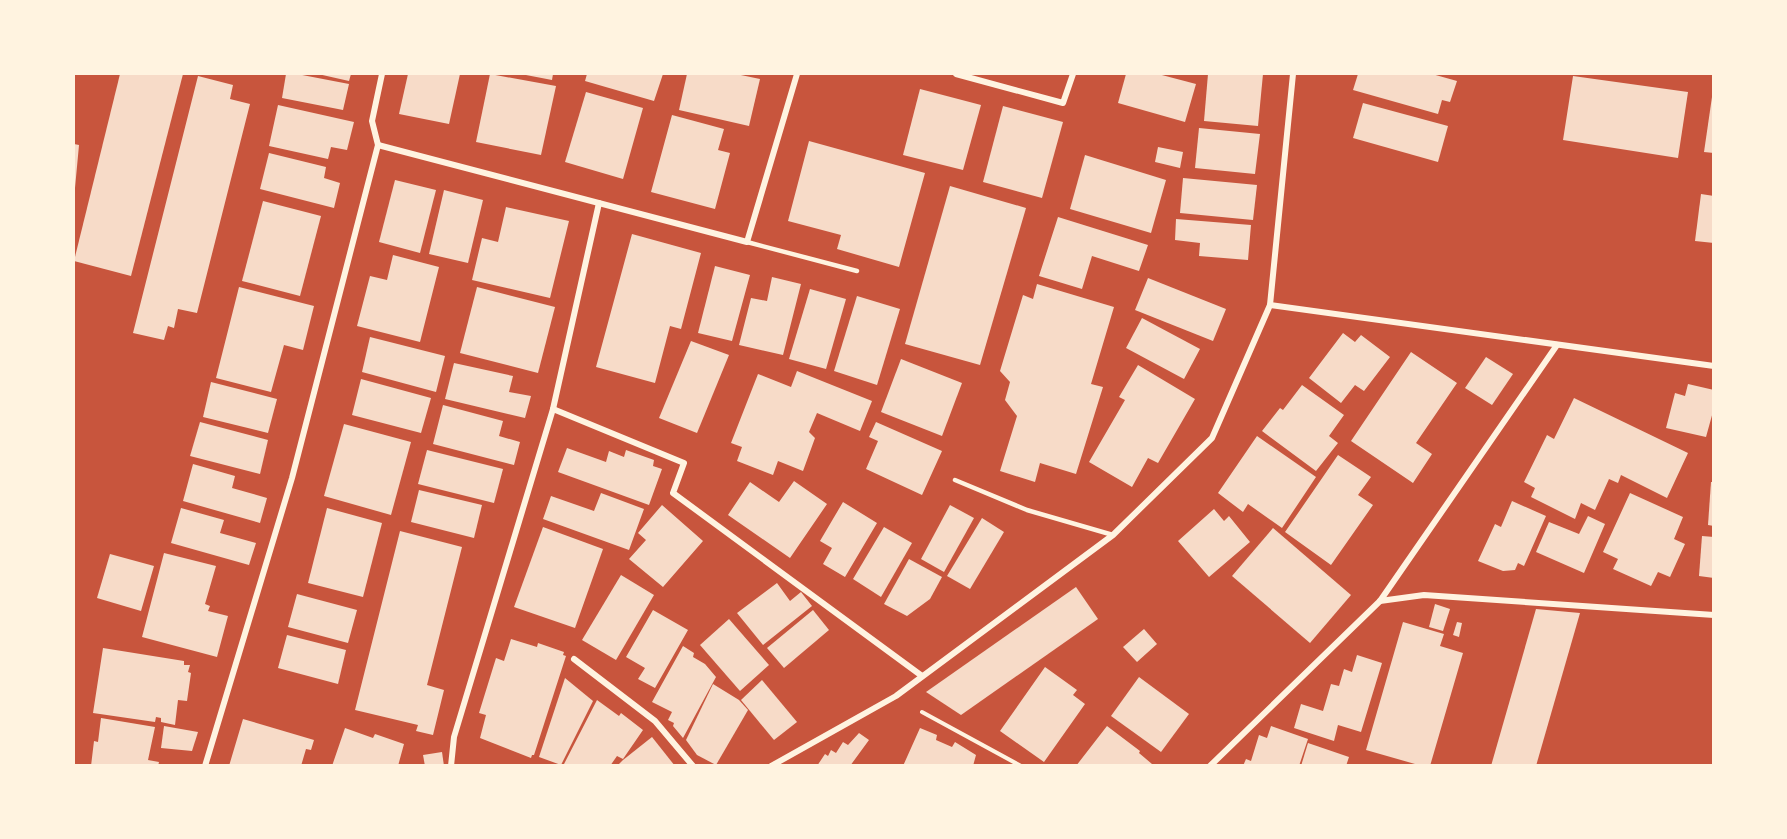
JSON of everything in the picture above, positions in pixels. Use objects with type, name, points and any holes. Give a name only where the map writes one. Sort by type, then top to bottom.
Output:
[{"type":"street","points":[[205,765],[292,478],[378,146],[372,121],[382,74]]},
{"type":"street","points":[[378,146],[747,242],[797,74]]},
{"type":"street","points":[[956,74],[1063,103],[1074,74]]},
{"type":"street","points":[[771,765],[896,696],[1113,535],[1212,438],[1270,305],[1293,74]]},
{"type":"street","points":[[451,765],[454,737],[553,409],[599,203]]},
{"type":"street","points":[[1270,305],[1713,366]]},
{"type":"street","points":[[1210,765],[1380,601],[1557,345]]},
{"type":"street","points":[[553,409],[684,464],[673,493],[922,676]]},
{"type":"street","points":[[1380,601],[1424,595],[1713,615]]},
{"type":"street","points":[[574,658],[655,721],[693,765]]},
{"type":"lane","points":[[747,242],[857,271]]},
{"type":"lane","points":[[955,480],[1027,510],[1113,535]]},
{"type":"path","points":[[896,696],[1021,765]]},
{"type":"building","points":[[120,74],[183,74],[131,276],[74,261]]},
{"type":"building","points":[[286,74],[349,84],[343,110],[282,98]]},
{"type":"building","points":[[318,74],[351,74],[349,81]]},
{"type":"building","points":[[408,74],[460,74],[449,124],[399,114]]},
{"type":"building","points":[[490,74],[556,86],[541,155],[476,142]]},
{"type":"building","points":[[526,74],[553,74],[552,80]]},
{"type":"building","points":[[587,74],[663,74],[654,101],[585,81]]},
{"type":"building","points":[[687,74],[736,74],[760,79],[749,126],[679,110]]},
{"type":"building","points":[[1126,74],[1158,74],[1196,84],[1185,122],[1118,103]]},
{"type":"building","points":[[1208,74],[1263,74],[1258,126],[1204,121]]},
{"type":"building","points":[[1358,74],[1432,74],[1457,81],[1450,102],[1442,100],[1438,114],[1353,90]]},
{"type":"building","points":[[198,76],[233,85],[230,99],[250,104],[197,313],[178,309],[174,328],[168,326],[164,340],[133,333]]},
{"type":"building","points":[[1573,76],[1688,92],[1678,158],[1563,140]]},
{"type":"building","points":[[920,89],[981,105],[963,170],[903,155]]},
{"type":"building","points":[[586,92],[643,108],[623,179],[565,162]]},
{"type":"building","points":[[1712,97],[1714,97],[1714,153],[1704,152]]},
{"type":"building","points":[[1363,103],[1448,126],[1438,162],[1353,138]]},
{"type":"building","points":[[278,105],[354,122],[347,150],[331,147],[328,159],[269,146]]},
{"type":"building","points":[[1003,106],[1063,122],[1042,198],[983,182]]},
{"type":"building","points":[[672,115],[724,129],[718,150],[730,153],[715,209],[651,192]]},
{"type":"building","points":[[1199,128],[1260,134],[1255,174],[1195,168]]},
{"type":"building","points":[[809,141],[925,173],[899,267],[837,249],[841,235],[788,221]]},
{"type":"building","points":[[74,144],[79,145],[75,188],[74,188]]},
{"type":"building","points":[[1158,147],[1183,152],[1180,168],[1155,162]]},
{"type":"building","points":[[269,153],[326,167],[324,178],[340,183],[334,208],[260,189]]},
{"type":"building","points":[[1085,155],[1166,180],[1151,233],[1070,209]]},
{"type":"building","points":[[1183,178],[1257,185],[1253,220],[1180,213]]},
{"type":"building","points":[[395,180],[436,190],[420,253],[379,242]]},
{"type":"building","points":[[950,186],[1026,208],[980,365],[905,344]]},
{"type":"building","points":[[444,190],[483,200],[468,263],[429,254]]},
{"type":"building","points":[[1701,194],[1714,196],[1714,243],[1695,241]]},
{"type":"building","points":[[263,201],[321,216],[300,296],[242,281]]},
{"type":"building","points":[[506,207],[569,221],[550,298],[472,280],[482,238],[498,242]]},
{"type":"building","points":[[1058,217],[1148,245],[1139,271],[1092,256],[1082,289],[1039,276]]},
{"type":"building","points":[[1176,219],[1251,225],[1248,260],[1199,256],[1200,243],[1175,240]]},
{"type":"building","points":[[632,234],[701,253],[681,329],[670,326],[655,383],[596,367]]},
{"type":"building","points":[[393,255],[439,267],[420,342],[357,326],[370,276],[387,280]]},
{"type":"building","points":[[715,266],[750,275],[732,341],[698,333]]},
{"type":"building","points":[[772,277],[801,284],[783,355],[739,345],[751,298],[767,301]]},
{"type":"building","points":[[1148,278],[1226,309],[1213,341],[1135,310]]},
{"type":"building","points":[[1037,284],[1114,307],[1091,384],[1103,387],[1076,474],[1040,463],[1035,482],[1000,471],[1017,416],[1005,400],[1010,382],[1000,371],[1023,295],[1033,299]]},
{"type":"building","points":[[239,287],[314,306],[303,350],[284,345],[271,392],[216,378]]},
{"type":"building","points":[[477,287],[555,307],[538,373],[460,353]]},
{"type":"building","points":[[810,289],[846,299],[826,369],[789,359]]},
{"type":"building","points":[[857,296],[900,309],[877,385],[834,371]]},
{"type":"building","points":[[1142,318],[1200,349],[1184,379],[1126,348]]},
{"type":"building","points":[[1343,333],[1355,342],[1361,335],[1390,357],[1364,391],[1355,385],[1341,403],[1309,378]]},
{"type":"building","points":[[370,337],[445,356],[436,392],[362,372]]},
{"type":"building","points":[[691,341],[729,355],[697,433],[659,418]]},
{"type":"building","points":[[1411,352],[1457,383],[1416,443],[1432,454],[1413,483],[1351,441]]},
{"type":"building","points":[[1486,357],[1513,374],[1492,405],[1465,388]]},
{"type":"building","points":[[901,359],[962,383],[942,436],[881,412]]},
{"type":"building","points":[[454,363],[513,376],[509,392],[531,396],[525,418],[445,399]]},
{"type":"building","points":[[1138,365],[1195,399],[1158,463],[1148,458],[1132,487],[1089,462],[1125,400],[1119,397]]},
{"type":"building","points":[[797,371],[872,401],[860,431],[817,413],[809,432],[815,438],[803,471],[778,461],[773,475],[737,461],[742,447],[731,443],[758,374],[791,387]]},
{"type":"building","points":[[361,379],[431,398],[421,433],[352,415]]},
{"type":"building","points":[[211,382],[277,399],[268,433],[203,417]]},
{"type":"building","points":[[1688,384],[1714,390],[1714,408],[1706,437],[1666,428],[1675,393],[1685,396]]},
{"type":"building","points":[[1302,385],[1344,415],[1329,436],[1338,443],[1316,471],[1262,431],[1280,408],[1283,410]]},
{"type":"building","points":[[1574,398],[1688,453],[1667,498],[1621,475],[1618,483],[1609,479],[1595,510],[1581,503],[1575,519],[1531,497],[1535,488],[1524,482],[1547,435],[1554,439]]},
{"type":"building","points":[[443,405],[503,421],[499,436],[520,442],[514,465],[433,444]]},
{"type":"building","points":[[200,422],[268,440],[260,474],[190,456]]},
{"type":"building","points":[[876,422],[942,451],[922,495],[866,469],[878,441],[869,437]]},
{"type":"building","points":[[344,424],[411,442],[391,515],[324,496]]},
{"type":"building","points":[[1257,436],[1316,477],[1282,528],[1248,504],[1243,512],[1218,493]]},
{"type":"building","points":[[567,448],[606,462],[609,451],[624,457],[626,450],[654,460],[653,466],[662,469],[649,505],[558,472]]},
{"type":"building","points":[[427,450],[503,469],[494,503],[418,484]]},
{"type":"building","points":[[1338,455],[1371,477],[1358,495],[1373,505],[1331,565],[1285,532]]},
{"type":"building","points":[[193,464],[235,476],[232,488],[267,498],[260,523],[183,501]]},
{"type":"building","points":[[794,481],[827,504],[790,558],[728,515],[750,482],[779,502]]},
{"type":"building","points":[[1711,482],[1714,482],[1714,526],[1708,525]]},
{"type":"building","points":[[419,490],[482,505],[474,538],[411,522]]},
{"type":"building","points":[[601,493],[644,509],[629,550],[543,519],[551,496],[594,511]]},
{"type":"building","points":[[1630,493],[1683,517],[1674,539],[1685,544],[1670,577],[1658,572],[1651,586],[1613,569],[1618,559],[1603,552]]},
{"type":"building","points":[[1512,501],[1546,516],[1524,566],[1518,563],[1515,570],[1503,571],[1478,561],[1495,524],[1501,527]]},
{"type":"building","points":[[843,502],[877,523],[845,577],[823,564],[832,548],[820,541]]},
{"type":"building","points":[[662,505],[703,541],[663,587],[629,559],[646,540],[638,533]]},
{"type":"building","points":[[950,505],[974,518],[944,572],[921,559]]},
{"type":"building","points":[[181,508],[224,520],[220,533],[256,543],[249,565],[171,543]]},
{"type":"building","points":[[327,508],[382,523],[363,597],[308,583]]},
{"type":"building","points":[[1214,509],[1224,521],[1229,516],[1250,542],[1209,577],[1178,541]]},
{"type":"building","points":[[1588,516],[1605,524],[1584,573],[1536,552],[1549,522],[1579,534]]},
{"type":"building","points":[[982,518],[1004,532],[970,589],[947,576]]},
{"type":"building","points":[[543,527],[603,549],[575,628],[514,607]]},
{"type":"building","points":[[884,527],[912,543],[881,597],[853,579]]},
{"type":"building","points":[[1273,528],[1351,595],[1310,643],[1232,576]]},
{"type":"building","points":[[400,531],[462,547],[427,685],[444,690],[433,735],[416,731],[418,725],[355,710]]},
{"type":"building","points":[[1702,536],[1714,537],[1714,578],[1699,576]]},
{"type":"building","points":[[164,553],[216,566],[205,604],[210,606],[208,611],[228,616],[217,657],[142,637]]},
{"type":"building","points":[[110,554],[154,566],[141,611],[97,598]]},
{"type":"building","points":[[909,559],[942,577],[930,599],[907,616],[884,604]]},
{"type":"building","points":[[621,575],[654,595],[616,660],[582,640]]},
{"type":"building","points":[[777,583],[790,601],[801,592],[812,606],[763,645],[737,613]]},
{"type":"building","points":[[1076,587],[1098,619],[961,715],[926,692]]},
{"type":"building","points":[[297,594],[357,610],[348,643],[288,627]]},
{"type":"building","points":[[1435,604],[1450,609],[1443,631],[1429,627]]},
{"type":"building","points":[[1536,609],[1580,613],[1536,766],[1491,766]]},
{"type":"building","points":[[653,610],[688,630],[655,688],[638,679],[645,668],[626,657]]},
{"type":"building","points":[[813,610],[829,630],[784,668],[767,648]]},
{"type":"building","points":[[729,619],[769,665],[740,691],[700,645]]},
{"type":"building","points":[[1403,622],[1444,634],[1440,646],[1463,653],[1430,766],[1422,766],[1366,750]]},
{"type":"building","points":[[1457,622],[1462,623],[1459,637],[1453,635]]},
{"type":"building","points":[[1144,629],[1157,644],[1137,662],[1123,647]]},
{"type":"building","points":[[287,635],[346,650],[338,684],[278,668]]},
{"type":"building","points":[[511,639],[537,647],[538,643],[564,652],[563,655],[566,656],[534,755],[531,758],[480,738],[486,715],[479,713],[496,658],[504,661]]},
{"type":"building","points":[[683,646],[694,653],[693,657],[705,664],[716,677],[683,738],[673,726],[674,723],[668,720],[672,712],[652,702]]},
{"type":"building","points":[[103,648],[184,661],[184,665],[190,665],[187,701],[178,700],[175,725],[161,722],[161,718],[156,717],[155,722],[93,713]]},
{"type":"building","points":[[1357,655],[1382,663],[1361,732],[1338,725],[1334,741],[1294,728],[1301,704],[1323,711],[1331,684],[1339,686],[1344,669],[1352,672]]},
{"type":"building","points":[[1045,667],[1077,690],[1073,695],[1085,704],[1044,762],[1000,731]]},
{"type":"building","points":[[1139,677],[1189,714],[1161,752],[1111,716]]},
{"type":"building","points":[[565,678],[593,701],[561,765],[539,757]]},
{"type":"building","points":[[762,680],[797,722],[774,740],[741,700]]},
{"type":"building","points":[[713,684],[739,700],[748,710],[716,765],[697,755],[686,740]]},
{"type":"building","points":[[597,700],[619,716],[621,713],[643,730],[623,759],[617,756],[610,766],[563,766]]},
{"type":"building","points":[[101,718],[155,727],[148,760],[159,762],[158,766],[91,766],[94,741],[98,742]]},
{"type":"building","points":[[243,719],[314,740],[311,750],[306,749],[301,766],[229,766]]},
{"type":"building","points":[[164,726],[198,732],[192,751],[161,748]]},
{"type":"building","points":[[1107,726],[1140,751],[1139,753],[1152,764],[1150,766],[1076,766]]},
{"type":"building","points":[[1271,726],[1308,739],[1299,766],[1243,766],[1246,759],[1251,761],[1259,735],[1267,738]]},
{"type":"building","points":[[345,728],[373,738],[375,734],[404,744],[398,766],[332,766]]},
{"type":"building","points":[[920,728],[937,735],[936,740],[952,747],[955,742],[976,755],[973,766],[903,766]]},
{"type":"building","points":[[859,733],[869,740],[850,766],[817,766],[825,754],[828,756],[831,750],[836,753],[843,742],[848,745]]},
{"type":"building","points":[[652,737],[675,766],[617,766],[623,760]]},
{"type":"building","points":[[1308,743],[1349,757],[1346,766],[1301,766]]},
{"type":"building","points":[[442,752],[444,766],[425,766],[423,755]]}]
